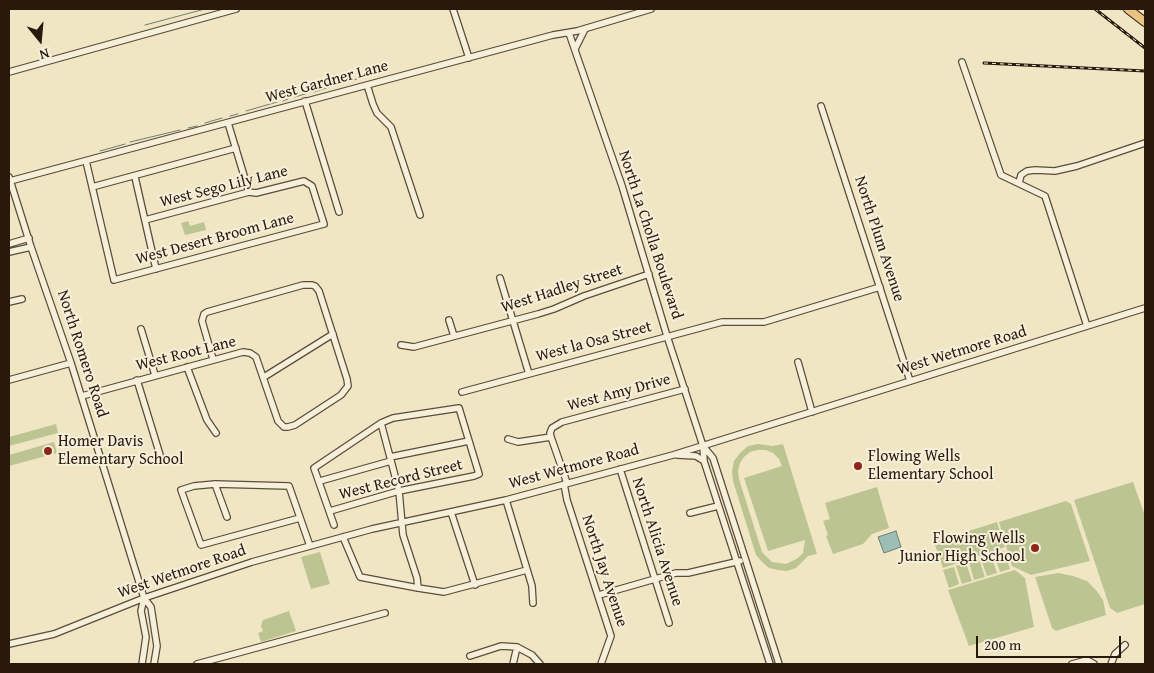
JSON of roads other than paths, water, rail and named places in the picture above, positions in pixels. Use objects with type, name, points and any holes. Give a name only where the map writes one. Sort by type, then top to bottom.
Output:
[{"type":"main road","points":[[1128,9],[1145,22]]},
{"type":"street","points":[[9,72],[236,9]]},
{"type":"street","points":[[453,9],[469,58]]},
{"type":"street","name":"West Gardner Lane","points":[[9,179],[86,161],[553,34],[585,29],[651,9]]},
{"type":"street","points":[[575,49],[585,29]]},
{"type":"street","name":"North La Cholla Boulevard","points":[[569,33],[622,186],[667,336],[703,446],[704,461],[770,664]]},
{"type":"street","points":[[962,62],[1001,175],[1045,196],[1087,326]]},
{"type":"street","points":[[367,85],[372,104],[377,113],[392,127],[420,215]]},
{"type":"street","points":[[305,101],[339,212]]},
{"type":"street","name":"North Plum Avenue","points":[[821,106],[910,381]]},
{"type":"street","points":[[228,123],[249,192]]},
{"type":"street","points":[[1019,183],[1022,175],[1027,171],[1048,172],[1062,170],[1145,143]]},
{"type":"street","points":[[86,161],[92,187],[236,148]]},
{"type":"street","points":[[134,177],[156,269]]},
{"type":"street","name":"North Romero Road","points":[[9,179],[72,363],[144,598],[152,607],[157,646],[154,664]]},
{"type":"street","name":"West Sego Lily Lane","points":[[145,220],[249,192],[256,193],[302,181],[309,183],[313,188],[324,224]]},
{"type":"street","name":"West Desert Broom Lane","points":[[92,187],[114,280],[324,224]]},
{"type":"street","points":[[9,244],[29,238]]},
{"type":"street","points":[[9,252],[31,246]]},
{"type":"street","name":"West Hadley Street","points":[[401,345],[414,347],[554,309],[584,296],[649,274]]},
{"type":"street","points":[[500,278],[529,374]]},
{"type":"street","points":[[214,359],[201,313],[304,285],[316,284],[348,380],[348,390],[296,425],[285,430],[278,421],[264,377],[332,334]]},
{"type":"street","name":"West la Osa Street","points":[[462,392],[722,322],[764,322],[880,287]]},
{"type":"street","points":[[9,302],[22,298]]},
{"type":"street","name":"West Wetmore Road","points":[[9,644],[54,634],[144,598],[252,562],[403,522],[506,500],[672,455],[1145,308]]},
{"type":"street","points":[[449,320],[454,336]]},
{"type":"street","points":[[141,329],[155,375]]},
{"type":"street","name":"West Root Lane","points":[[82,396],[243,352],[256,357],[264,377]]},
{"type":"street","points":[[798,362],[812,412]]},
{"type":"street","points":[[9,380],[72,363]]},
{"type":"street","points":[[187,367],[207,420],[216,433]]},
{"type":"street","points":[[137,380],[160,455]]},
{"type":"street","name":"West Amy Drive","points":[[551,437],[551,430],[557,424],[685,389]]},
{"type":"street","points":[[320,482],[390,459],[469,441],[459,408],[393,418],[381,423],[314,468],[334,525]]},
{"type":"street","points":[[381,423],[399,492],[403,535],[417,578],[418,588]]},
{"type":"street","points":[[508,439],[518,442],[551,437]]},
{"type":"street","name":"North Jay Avenue","points":[[551,437],[565,484],[567,500],[611,636],[600,664]]},
{"type":"street","name":"West Record Street","points":[[330,511],[399,492],[479,474],[469,441]]},
{"type":"street","name":"North La Cholla Boulevard","points":[[703,446],[713,458],[779,664]]},
{"type":"street","points":[[672,455],[696,456],[704,461]]},
{"type":"street","name":"North Alicia Avenue","points":[[620,469],[669,623]]},
{"type":"street","points":[[215,484],[227,517]]},
{"type":"street","points":[[300,518],[201,545],[181,490],[194,486],[215,484],[289,486],[310,546]]},
{"type":"street","points":[[506,500],[527,570],[533,603]]},
{"type":"street","points":[[690,514],[718,506]]},
{"type":"street","points":[[451,512],[475,585]]},
{"type":"street","points":[[344,537],[360,576],[418,588],[444,592],[527,570]]},
{"type":"street","points":[[599,595],[655,579],[745,559]]},
{"type":"street","name":"North Romero Road","points":[[142,664],[146,636],[141,612],[144,598]]},
{"type":"street","points":[[197,664],[385,614]]},
{"type":"street","points":[[1112,664],[1116,654],[1124,645]]},
{"type":"street","points":[[470,656],[501,646],[517,647],[532,655],[540,664]]},
{"type":"street","points":[[513,664],[517,647]]},
{"type":"street","points":[[1072,664],[1087,660],[1094,664]]},
{"type":"water","points":[[896,531],[901,547],[884,553],[878,537]]},
{"type":"waterway","points":[[145,25],[205,9]]},
{"type":"waterway","points":[[368,75],[374,74]]},
{"type":"waterway","points":[[336,85],[360,78]]},
{"type":"waterway","points":[[314,92],[329,87]]},
{"type":"waterway","points":[[295,97],[308,93]]},
{"type":"waterway","points":[[283,101],[288,99]]},
{"type":"waterway","points":[[246,111],[277,102]]},
{"type":"waterway","points":[[230,116],[238,114]]},
{"type":"waterway","points":[[205,123],[222,118]]},
{"type":"waterway","points":[[188,128],[197,126]]},
{"type":"waterway","points":[[130,142],[180,130]]},
{"type":"waterway","points":[[100,151],[125,144]]},
{"type":"railway","points":[[1095,9],[1145,48]]},
{"type":"railway","points":[[984,63],[1145,71]]},
{"type":"place","name":"Homer Davis Elementary School","points":[[48,451]]},
{"type":"place","name":"Flowing Wells Elementary School","points":[[858,466]]},
{"type":"place","name":"Flowing Wells Junior High School","points":[[1035,548]]}]
